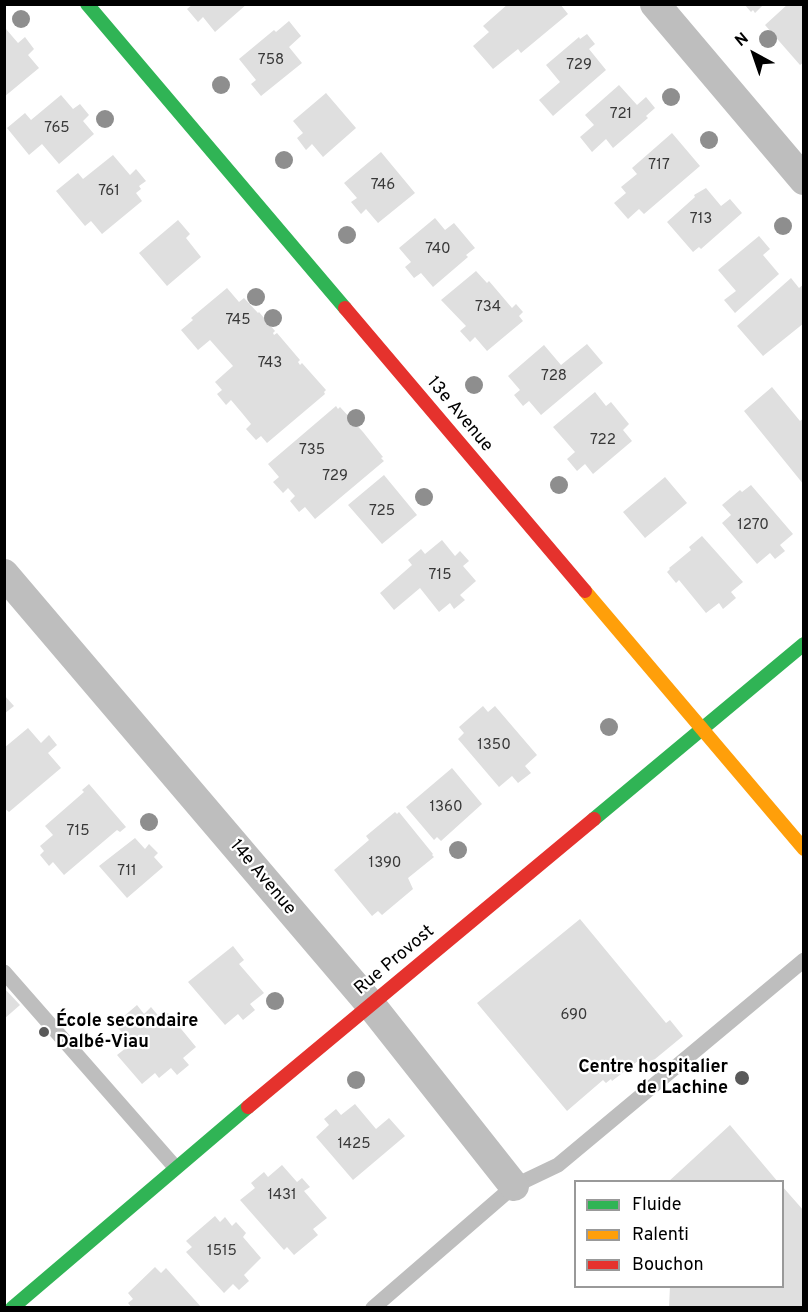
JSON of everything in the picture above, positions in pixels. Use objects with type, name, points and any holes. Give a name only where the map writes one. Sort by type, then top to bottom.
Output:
[{"type":"street","name":"13e Avenue","points":[[87,4],[804,849]]},
{"type":"street","points":[[655,4],[804,180]]},
{"type":"street","name":"14e Avenue","points":[[4,574],[371,1005],[514,1186]]},
{"type":"street","name":"Rue Provost","points":[[12,1308],[175,1167],[804,644]]},
{"type":"lane","points":[[373,1308],[514,1186],[558,1165],[804,960]]},
{"type":"lane","points":[[4,972],[175,1167]]},
{"type":"building","points":[[193,4],[247,4],[215,32],[203,17],[198,22],[187,9]]},
{"type":"building","points":[[508,4],[560,4],[568,14],[521,53],[518,49],[493,69],[473,46],[489,32],[483,26]]},
{"type":"building","points":[[744,4],[764,4],[755,13]]},
{"type":"building","points":[[788,4],[804,4],[804,62],[800,65],[765,25]]},
{"type":"building","points":[[289,21],[301,36],[289,47],[302,63],[261,96],[251,84],[256,80],[239,59],[274,30],[276,32]]},
{"type":"building","points":[[6,29],[18,43],[25,37],[34,49],[28,55],[39,68],[4,97]]},
{"type":"building","points":[[587,34],[595,44],[589,49],[606,70],[553,116],[539,100],[560,82],[546,65],[579,37],[580,39]]},
{"type":"building","points":[[619,85],[637,105],[646,97],[655,108],[646,116],[648,118],[613,148],[606,139],[592,152],[580,137],[594,125],[585,115]]},
{"type":"building","points":[[326,93],[356,128],[323,157],[312,144],[306,150],[297,138],[303,133],[293,121]]},
{"type":"building","points":[[61,95],[73,109],[80,104],[89,115],[83,121],[94,134],[59,164],[42,144],[29,155],[7,128],[25,113],[31,120]]},
{"type":"building","points":[[672,133],[700,166],[644,214],[639,209],[628,219],[614,203],[626,193],[621,187],[637,174],[632,168]]},
{"type":"building","points":[[381,152],[415,193],[378,223],[366,209],[361,214],[351,202],[357,198],[344,183]]},
{"type":"building","points":[[113,155],[130,175],[136,169],[146,181],[139,186],[141,189],[136,193],[142,201],[102,234],[91,221],[85,226],[56,191],[78,173],[83,179]]},
{"type":"building","points":[[706,188],[721,206],[730,199],[742,213],[701,249],[699,247],[693,252],[667,222],[695,197],[694,195]]},
{"type":"building","points":[[435,218],[445,230],[454,223],[475,248],[466,255],[468,257],[433,287],[421,273],[414,278],[405,267],[411,262],[399,248]]},
{"type":"building","points":[[178,220],[190,234],[186,238],[201,257],[167,286],[139,253]]},
{"type":"building","points":[[759,236],[770,249],[763,255],[779,274],[735,313],[724,300],[736,291],[718,270]]},
{"type":"building","points":[[476,271],[487,283],[489,281],[512,308],[516,304],[523,312],[519,316],[523,321],[487,351],[475,337],[470,342],[460,331],[466,326],[441,300]]},
{"type":"building","points":[[791,278],[799,288],[804,284],[804,323],[763,356],[737,326]]},
{"type":"building","points":[[227,288],[239,302],[244,298],[259,312],[275,331],[274,335],[277,333],[300,360],[298,362],[300,365],[302,363],[326,390],[325,394],[267,443],[261,436],[256,440],[246,429],[251,424],[231,400],[226,405],[217,394],[222,390],[215,382],[233,366],[210,340],[198,350],[181,330],[193,320],[191,318]]},
{"type":"building","points":[[587,344],[603,363],[541,415],[529,401],[523,406],[514,395],[520,390],[508,376],[544,345],[561,365]]},
{"type":"building","points":[[772,387],[800,421],[804,418],[804,485],[744,411]]},
{"type":"building","points":[[595,392],[606,406],[611,402],[629,424],[623,430],[632,441],[593,474],[585,464],[577,471],[567,459],[575,452],[553,427]]},
{"type":"building","points":[[336,406],[338,409],[340,407],[363,432],[384,461],[315,519],[305,507],[299,512],[290,501],[295,496],[288,488],[283,493],[273,482],[279,477],[268,464]]},
{"type":"building","points":[[384,475],[417,515],[382,544],[348,505]]},
{"type":"building","points":[[665,477],[687,503],[645,538],[623,512]]},
{"type":"building","points":[[751,485],[793,534],[780,545],[785,551],[775,559],[770,553],[757,564],[722,523],[731,515],[722,505],[740,490],[742,492]]},
{"type":"building","points":[[702,536],[743,582],[731,592],[736,598],[723,609],[719,603],[706,613],[679,580],[676,583],[667,572],[691,550],[689,547]]},
{"type":"building","points":[[442,540],[455,556],[460,551],[469,561],[463,566],[476,581],[460,595],[465,600],[454,609],[450,603],[439,612],[420,588],[394,610],[380,593],[412,565],[408,560],[421,549],[425,554]]},
{"type":"building","points":[[4,695],[14,706],[4,714]]},
{"type":"building","points":[[483,706],[488,712],[495,706],[537,755],[525,766],[531,773],[518,783],[512,776],[499,787],[458,739],[464,733],[459,727]]},
{"type":"building","points":[[28,728],[41,743],[49,735],[57,745],[48,753],[61,768],[9,812],[4,808],[4,748]]},
{"type":"building","points":[[452,768],[482,804],[441,841],[437,837],[434,840],[406,807]]},
{"type":"building","points":[[89,784],[126,827],[120,832],[117,830],[64,875],[53,862],[49,866],[40,855],[44,851],[40,846],[53,835],[45,826],[84,792],[82,790]]},
{"type":"building","points":[[395,812],[397,814],[399,812],[434,857],[408,878],[413,889],[382,915],[378,911],[372,916],[334,870],[369,840],[366,836]]},
{"type":"building","points":[[135,838],[145,849],[149,844],[158,853],[154,857],[163,867],[127,898],[99,866]]},
{"type":"building","points":[[580,919],[666,1023],[670,1020],[683,1036],[649,1064],[643,1057],[612,1081],[611,1079],[606,1083],[603,1080],[567,1111],[477,1003]]},
{"type":"building","points":[[233,946],[244,960],[239,964],[264,993],[250,1004],[255,1010],[243,1020],[238,1014],[225,1025],[188,982]]},
{"type":"building","name":"École secondaire Dalbé-Viau","points":[[4,988],[20,1005],[4,1019]]},
{"type":"building","points":[[137,1005],[144,1014],[151,1007],[161,1019],[168,1013],[196,1047],[183,1058],[189,1065],[177,1075],[171,1068],[159,1078],[155,1073],[142,1084],[117,1055],[131,1044],[115,1024]]},
{"type":"building","points":[[355,1104],[376,1129],[389,1118],[405,1136],[353,1180],[316,1137],[329,1125],[324,1119],[336,1109],[341,1115]]},
{"type":"building","points":[[730,1125],[776,1180],[670,1180]]},
{"type":"building","points":[[282,1165],[297,1182],[302,1178],[310,1187],[304,1191],[327,1218],[313,1229],[318,1235],[294,1255],[287,1247],[284,1250],[240,1200],[255,1188],[251,1183],[264,1172],[268,1177]]},
{"type":"building","points":[[784,1188],[804,1211],[804,1308],[669,1308],[670,1288],[784,1288]]},
{"type":"building","points":[[215,1216],[220,1222],[225,1217],[232,1226],[236,1222],[246,1233],[243,1237],[261,1258],[244,1275],[249,1281],[239,1290],[233,1284],[224,1293],[186,1252],[192,1247],[186,1241]]},
{"type":"building","points":[[155,1267],[161,1273],[166,1268],[202,1308],[132,1308],[128,1303],[133,1299],[128,1293]]},
{"type":"traffic: fast","points":[[87,4],[345,308]]},
{"type":"traffic: fast","points":[[594,819],[804,644]]},
{"type":"traffic: fast","points":[[12,1308],[248,1107]]},
{"type":"traffic: slow","points":[[585,591],[804,849]]},
{"type":"traffic: jam","points":[[345,308],[585,591]]},
{"type":"traffic: jam","points":[[248,1107],[594,819]]},
{"type":"place","name":"École secondaire Dalbé-Viau","points":[[44,1032]]},
{"type":"place","name":"Centre hospitalier de Lachine","points":[[742,1078]]}]
